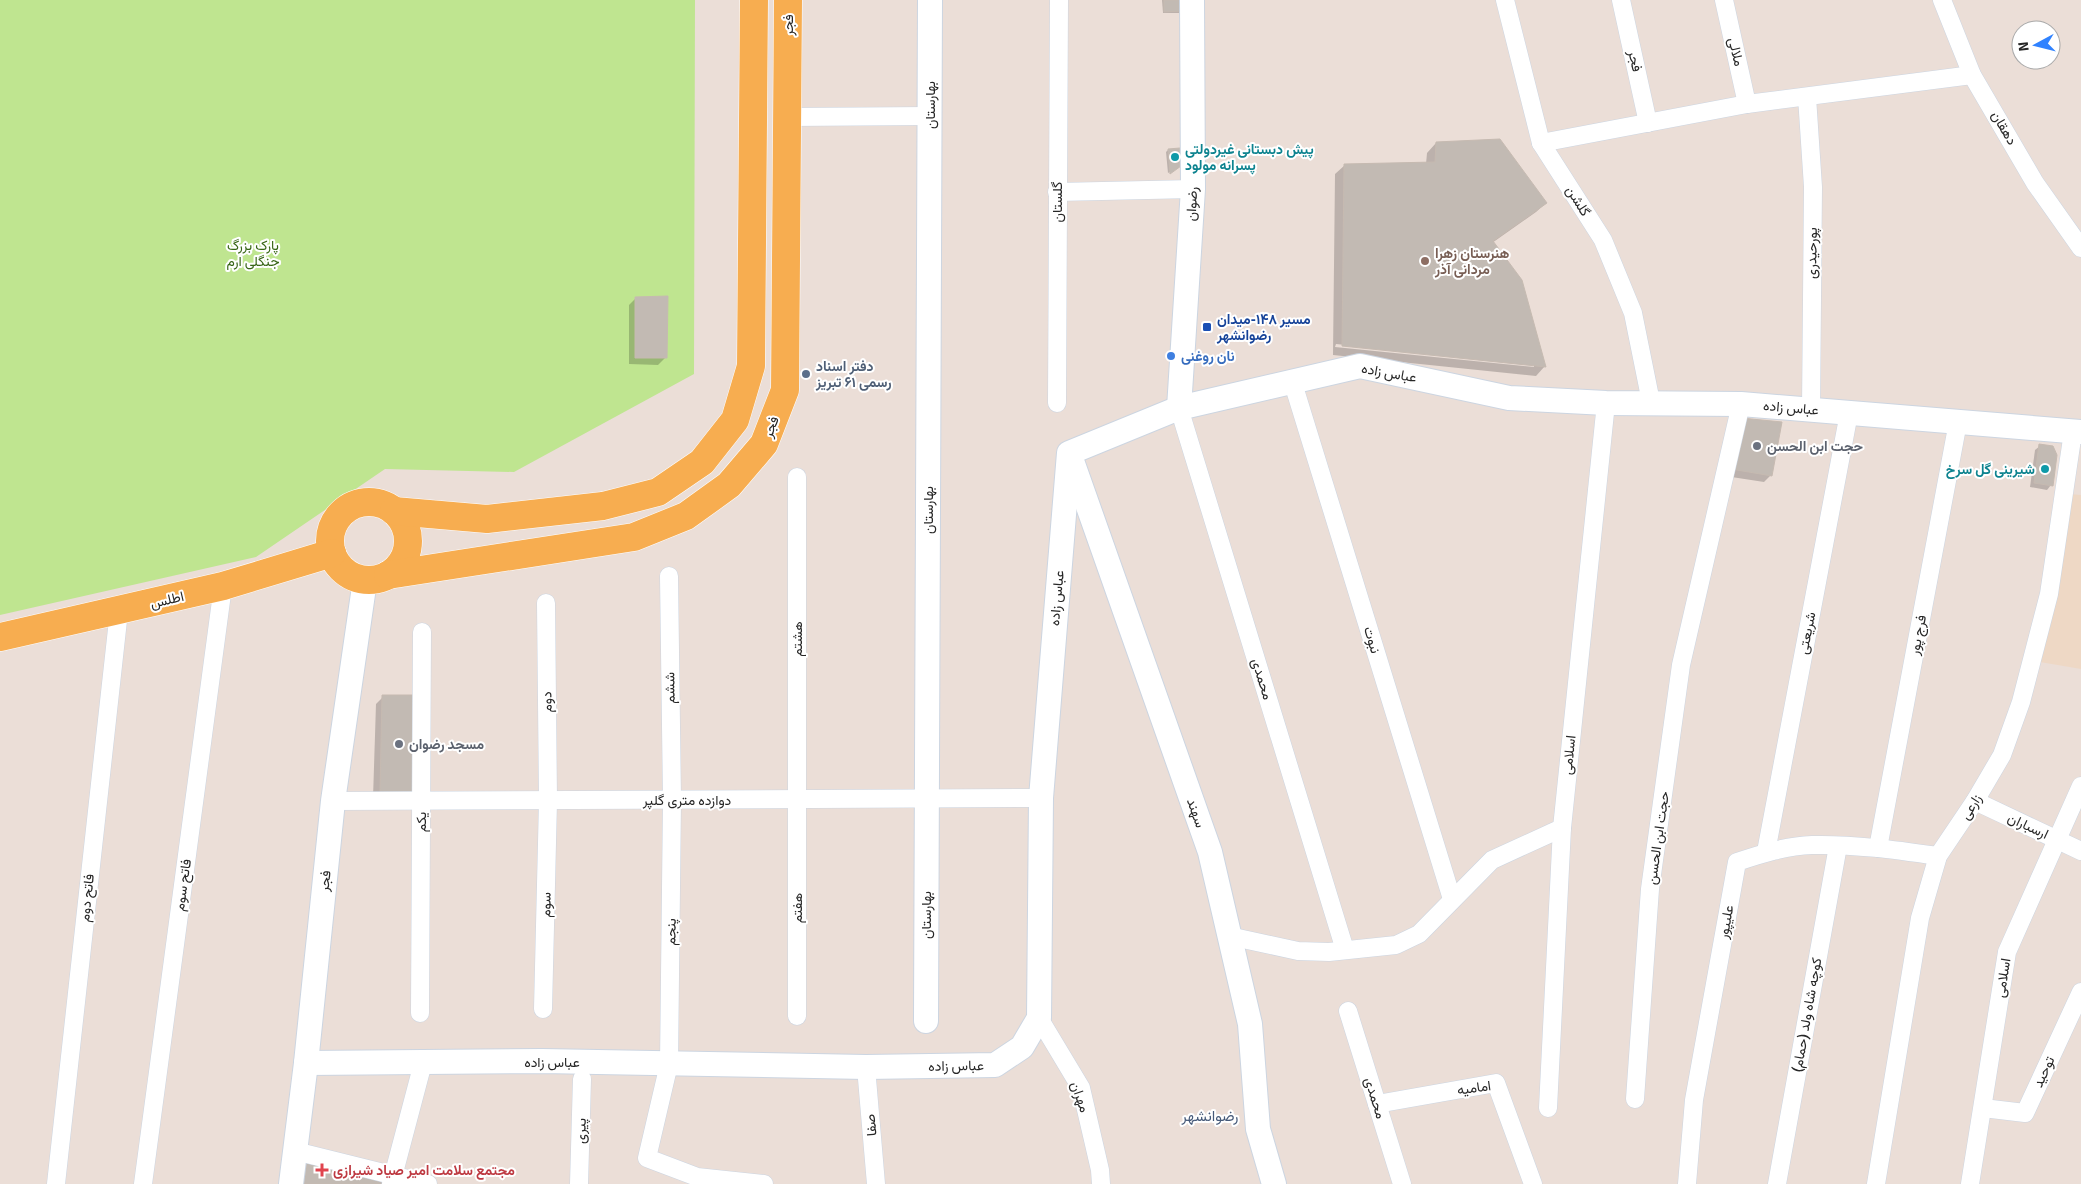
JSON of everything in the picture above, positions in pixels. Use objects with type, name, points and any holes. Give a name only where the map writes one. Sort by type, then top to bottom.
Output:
[{"type":"main road","points":[[394,511],[486,519],[603,506],[658,492],[702,462],[735,420],[752,366],[754,0]]},
{"type":"main road","name":"فجر","points":[[291,1184],[306,1063],[333,801],[377,577],[634,537],[686,516],[729,484],[764,444],[785,390],[788,0]]},
{"type":"main road","name":"بهارستان","points":[[926,1020],[930,0]]},
{"type":"main road","name":"رضوان","points":[[1179,408],[1193,189],[1192,0]]},
{"type":"main road","points":[[753,117],[788,117]]},
{"type":"main road","name":"عباس زاده","points":[[306,1063],[542,1061],[866,1067],[995,1065],[1022,1047],[1039,1018],[1041,798],[1069,453],[1179,408],[1292,380],[1360,366],[1509,398],[1741,404],[2077,432]]},
{"type":"main road","name":"سهند","points":[[1069,453],[1210,852],[1250,1024],[1258,1129],[1274,1184]]},
{"type":"main road","points":[[371,501],[384,504],[402,520],[407,532],[408,544],[402,562],[377,577],[355,577],[345,572],[337,564],[332,554],[330,541],[332,528],[338,517],[347,508],[358,503],[371,501]]},
{"type":"main road","name":"اطلس","points":[[0,637],[223,586],[332,554]]},
{"type":"street","name":"گلستان","points":[[1057,403],[1059,0]]},
{"type":"street","name":"گلشن","points":[[1505,0],[1541,143],[1603,240],[1633,313],[1651,402]]},
{"type":"street","name":"فجر","points":[[1621,0],[1648,123]]},
{"type":"street","name":"ملالی","points":[[1724,0],[1747,104]]},
{"type":"street","name":"دهقان","points":[[1942,0],[1972,75],[2036,183],[2081,248]]},
{"type":"street","points":[[1541,143],[1747,104],[1972,75]]},
{"type":"street","name":"پورحیدری","points":[[1807,97],[1813,187],[1810,410]]},
{"type":"street","points":[[788,117],[930,116]]},
{"type":"street","points":[[1057,192],[1193,189]]},
{"type":"street","name":"نبوت","points":[[1292,380],[1452,899]]},
{"type":"street","name":"اسلامی","points":[[1548,1108],[1562,828],[1606,402]]},
{"type":"street","name":"حجت ابن الحسن","points":[[1635,1099],[1650,889],[1681,665],[1741,404]]},
{"type":"street","name":"محمدی","points":[[1179,408],[1345,950]]},
{"type":"street","name":"شریعتی","points":[[1766,852],[1849,413]]},
{"type":"street","name":"فرج پور","points":[[1878,848],[1958,422]]},
{"type":"street","name":"زارعی","points":[[1876,1184],[1920,918],[1938,856],[1976,801],[2002,755],[2022,702],[2048,594],[2077,432]]},
{"type":"street","name":"هشتم","points":[[797,478],[798,800]]},
{"type":"street","name":"ششم","points":[[669,576],[672,800]]},
{"type":"street","name":"فاتح سوم","points":[[143,1184],[223,586]]},
{"type":"street","name":"دوم","points":[[546,603],[548,801]]},
{"type":"street","name":"فاتح دوم","points":[[56,1184],[119,611]]},
{"type":"street","name":"یکم","points":[[420,1013],[422,632]]},
{"type":"street","name":"اسلامی","points":[[1970,1184],[2008,952],[2081,786]]},
{"type":"street","name":"دوازده متری گلپر","points":[[333,801],[926,800],[1041,798]]},
{"type":"street","name":"پنجم","points":[[672,800],[669,1064],[647,1158],[697,1177],[764,1184]]},
{"type":"street","name":"هفتم","points":[[797,1016],[798,800]]},
{"type":"street","name":"سوم","points":[[543,1009],[548,801]]},
{"type":"street","name":"ارسباران","points":[[1976,801],[2081,851]]},
{"type":"street","points":[[1229,936],[1298,951],[1329,952],[1396,945],[1419,934],[1492,860],[1562,828]]},
{"type":"street","name":"علیپور","points":[[1687,1184],[1694,1100],[1737,862],[1766,852],[1811,845],[1878,848],[1938,856]]},
{"type":"street","name":"کوچه شاه ولد (حمام)","points":[[1777,1184],[1838,846]]},
{"type":"street","name":"توحید","points":[[1983,1108],[2025,1113],[2081,992]]},
{"type":"street","name":"محمدی","points":[[1348,1011],[1402,1184]]},
{"type":"street","name":"مهران","points":[[1039,1018],[1080,1088],[1100,1170],[1100,1184]]},
{"type":"street","points":[[392,1180],[423,1063]]},
{"type":"street","name":"صفا","points":[[866,1067],[876,1184]]},
{"type":"street","name":"پیری","points":[[579,1184],[582,1079]]},
{"type":"street","name":"امامیه","points":[[1377,1104],[1496,1083],[1533,1184]]},
{"type":"street","points":[[295,1151],[392,1180],[428,1184]]},
{"type":"shaded area","points":[[2069,494],[2081,495],[2081,669],[2040,662]]},
{"type":"green space","name":"پارک بزرگ جنگلی ارم","points":[[0,0],[695,0],[694,374],[514,472],[385,469],[256,557],[0,615]]},
{"type":"building","points":[[1164,0],[1182,0],[1182,11],[1164,12]]},
{"type":"building","name":"هنرستان زهرا مردانی آذر","points":[[1500,139],[1547,203],[1493,241],[1522,280],[1546,367],[1342,346],[1344,164],[1435,162],[1436,142]]},
{"type":"building","name":"پیش دبستانی غیردولتی پسرانه مولود","points":[[1180,148],[1181,166],[1170,174],[1168,149]]},
{"type":"building","points":[[668,296],[667,358],[635,358],[635,297]]},
{"type":"building","name":"حجت ابن الحسن","points":[[1741,418],[1782,422],[1772,476],[1731,469]]},
{"type":"building","name":"شیرینی گل سرخ","points":[[2039,444],[2053,446],[2057,455],[2053,486],[2034,483]]},
{"type":"building","name":"مسجد رضوان","points":[[382,695],[417,695],[415,792],[380,792]]},
{"type":"building","name":"مجتمع سلامت امیر صیاد شیرازی","points":[[303,1159],[385,1181],[384,1184],[299,1184]]},
{"type":"place","name":"پیش دبستانی غیردولتی پسرانه مولود","points":[[1175,157]]},
{"type":"place","name":"هنرستان زهرا مردانی آذر","points":[[1425,261]]},
{"type":"place","name":"مسیر ۱۴۸-میدان رضوانشهر","points":[[1207,327]]},
{"type":"place","name":"نان روغنی","points":[[1171,356]]},
{"type":"place","name":"دفتر اسناد رسمی ۶۱ تبریز","points":[[806,374]]},
{"type":"place","name":"حجت ابن الحسن","points":[[1757,446]]},
{"type":"place","name":"شیرینی گل سرخ","points":[[2045,469]]},
{"type":"place","name":"مسجد رضوان","points":[[399,744]]},
{"type":"place","name":"مجتمع سلامت امیر صیاد شیرازی","points":[[322,1170]]},
{"type":"district","name":"رضوانشهر","points":[[1210,1116]]}]
